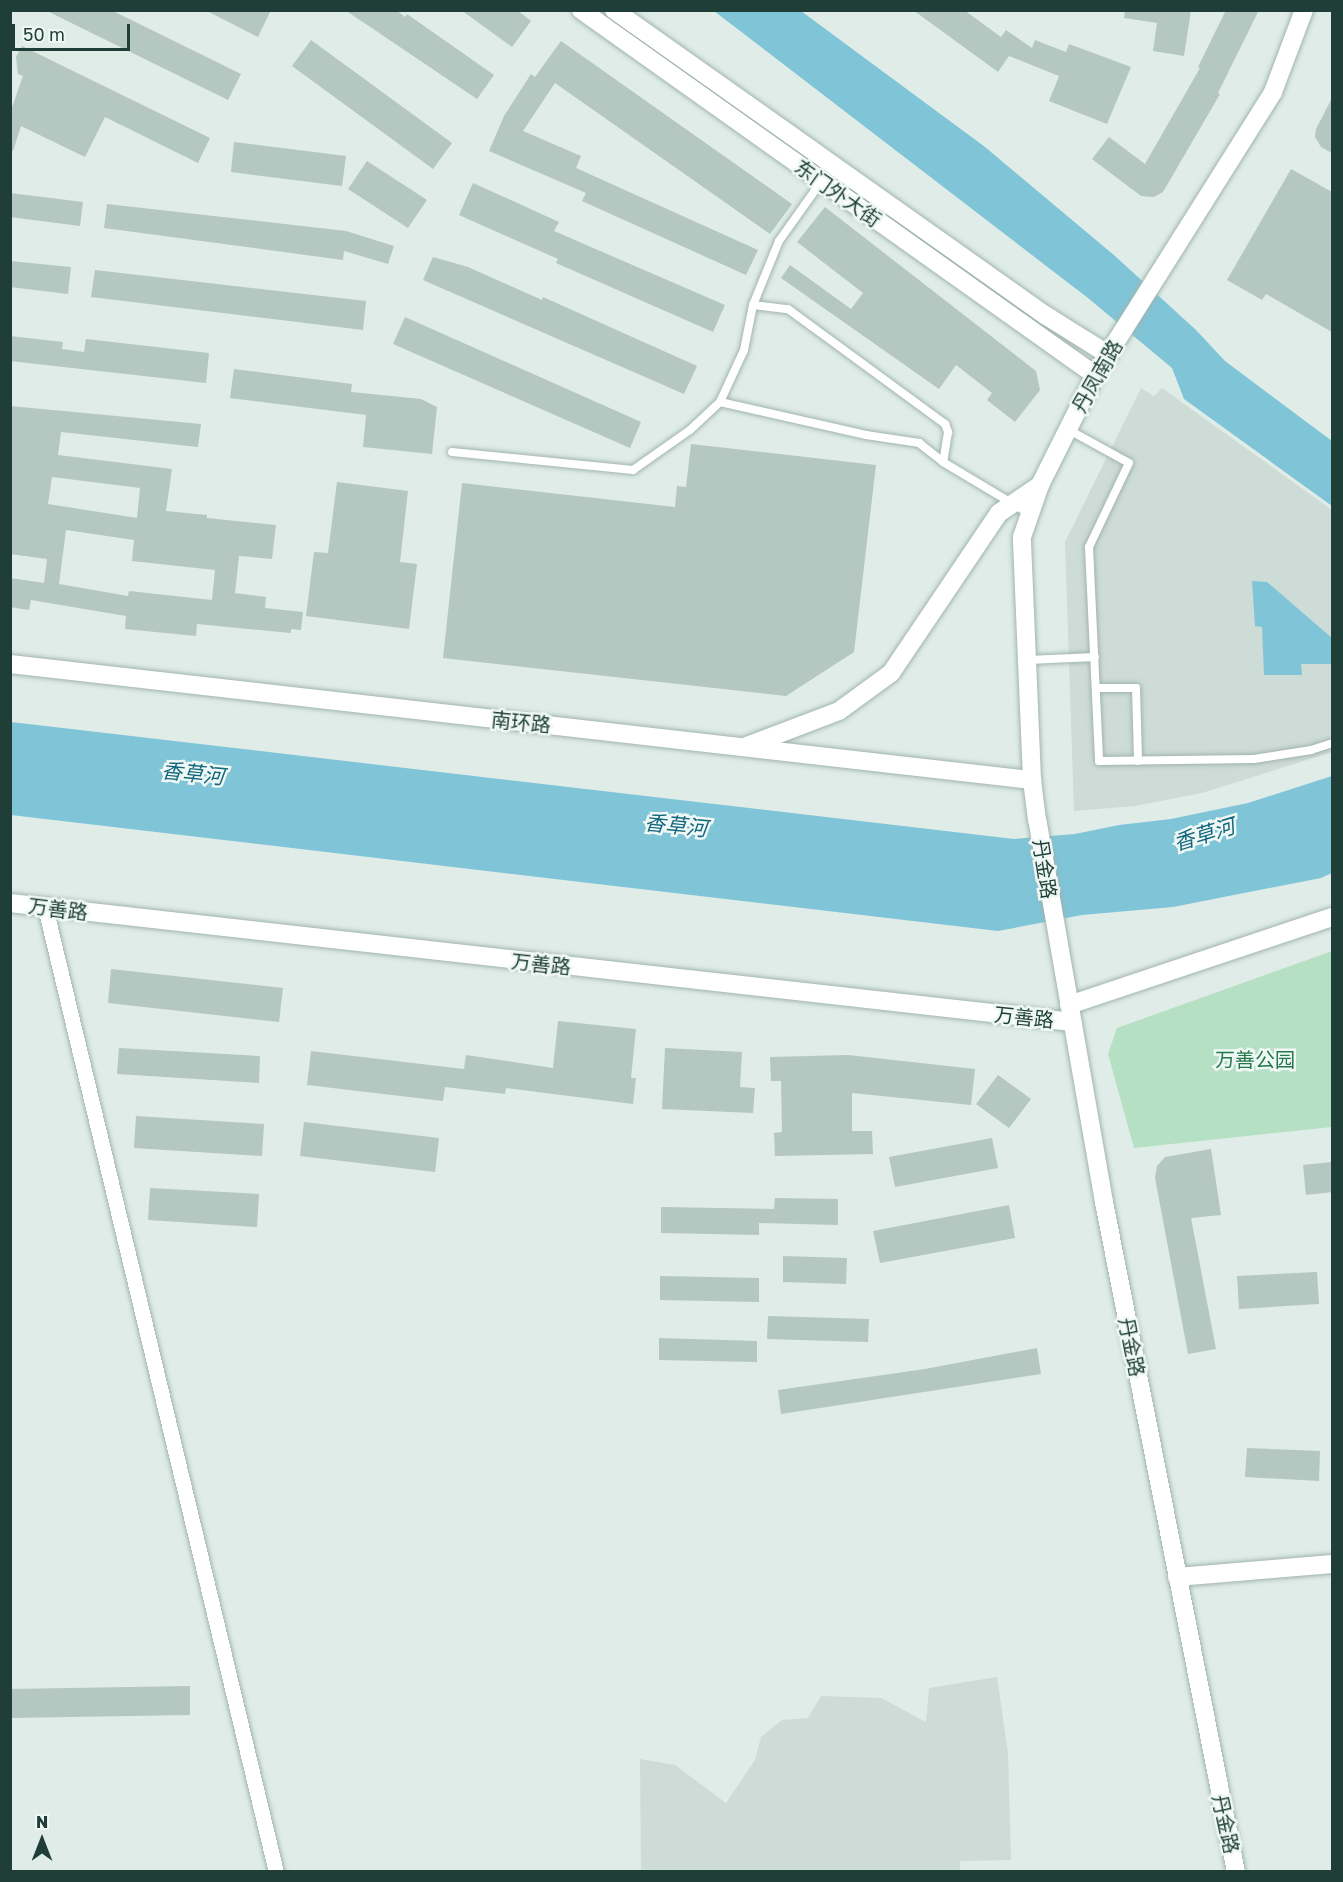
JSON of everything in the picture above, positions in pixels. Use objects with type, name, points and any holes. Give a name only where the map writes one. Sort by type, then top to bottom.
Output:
[{"type":"main road","name":"东门外大街","points":[[581,10],[1095,375]]},
{"type":"main road","name":"东门外大街","points":[[614,10],[1045,315],[1109,355]]},
{"type":"main road","name":"丹凤南路","points":[[1032,780],[1022,537],[1040,485],[1095,375],[1273,92],[1304,10]]},
{"type":"main road","points":[[744,747],[838,711],[891,673],[999,513],[1040,485]]},
{"type":"main road","name":"南环路","points":[[10,664],[1032,780]]},
{"type":"main road","name":"丹金路","points":[[1032,780],[1058,948],[1104,1202],[1236,1872]]},
{"type":"main road","name":"万善路","points":[[10,903],[1070,1014],[1332,917]]},
{"type":"main road","points":[[1177,1577],[1332,1564]]},
{"type":"street","points":[[45,907],[276,1872]]},
{"type":"lane","points":[[452,452],[633,470],[690,430],[720,402],[744,350],[753,305],[779,240],[822,181]]},
{"type":"lane","points":[[753,305],[788,309],[945,424],[948,432],[943,462]]},
{"type":"lane","points":[[720,402],[866,435],[919,443],[943,462],[1030,514]]},
{"type":"lane","points":[[1068,429],[1129,463],[1089,547],[1099,761],[1254,759],[1311,750],[1332,743]]},
{"type":"lane","points":[[1028,660],[1095,657]]},
{"type":"lane","points":[[1097,688],[1136,688],[1138,761]]},
{"type":"shaded area","points":[[1141,388],[1154,396],[1162,388],[1332,510],[1332,752],[1202,793],[1135,806],[1074,811],[1065,542]]},
{"type":"shaded area","points":[[997,1677],[1008,1753],[1011,1860],[960,1861],[960,1872],[641,1871],[640,1759],[675,1765],[726,1803],[755,1760],[761,1737],[782,1720],[808,1718],[821,1696],[881,1698],[926,1722],[929,1688]]},
{"type":"green space","name":"万善公园","points":[[1332,951],[1332,1127],[1134,1148],[1108,1054],[1117,1028]]},
{"type":"water","points":[[714,11],[801,11],[985,147],[1115,256],[1196,330],[1225,361],[1332,441],[1332,506],[1184,399],[1172,368],[1088,298]]},
{"type":"water","points":[[1252,581],[1267,582],[1332,638],[1332,664],[1301,664],[1302,675],[1264,675],[1262,627],[1255,626]]},
{"type":"water","name":"香草河","points":[[11,722],[1014,839],[1075,834],[1119,825],[1171,819],[1248,803],[1332,776],[1332,873],[1321,878],[1173,907],[1082,915],[998,931],[11,815]]},
{"type":"building","points":[[45,10],[111,10],[241,74],[228,100]]},
{"type":"building","points":[[205,10],[271,10],[258,37]]},
{"type":"building","points":[[345,10],[396,10],[405,17],[407,14],[494,75],[477,99]]},
{"type":"building","points":[[461,10],[517,10],[531,21],[512,47]]},
{"type":"building","points":[[913,10],[964,10],[1001,37],[1006,30],[1032,48],[1035,40],[1066,52],[1069,44],[1131,67],[1107,124],[1049,101],[1059,76],[1009,56],[998,72]]},
{"type":"building","points":[[1125,10],[1191,10],[1184,56],[1153,51],[1157,23],[1124,18]]},
{"type":"building","points":[[1226,10],[1259,10],[1218,93],[1220,94],[1163,192],[1154,197],[1141,196],[1092,159],[1109,137],[1145,164],[1200,68],[1198,67]]},
{"type":"building","points":[[311,40],[452,143],[433,169],[292,66]]},
{"type":"building","points":[[561,41],[792,204],[770,234],[555,83],[523,131],[581,156],[576,168],[758,250],[746,275],[582,201],[586,193],[489,151],[504,116],[531,74],[535,77]]},
{"type":"building","points":[[22,46],[210,138],[198,163],[105,117],[85,157],[21,126],[13,151],[10,150],[10,113],[23,76],[18,74],[16,57]]},
{"type":"building","points":[[1332,98],[1332,153],[1321,147],[1315,137],[1316,129]]},
{"type":"building","points":[[234,142],[346,156],[342,186],[231,172]]},
{"type":"building","points":[[367,161],[427,200],[408,228],[348,189]]},
{"type":"building","points":[[1291,169],[1332,192],[1332,332],[1266,294],[1262,300],[1227,280]]},
{"type":"building","points":[[473,183],[559,222],[554,231],[725,305],[713,332],[556,263],[558,259],[459,215]]},
{"type":"building","points":[[10,193],[83,202],[80,226],[10,217]]},
{"type":"building","points":[[107,204],[346,231],[394,246],[388,264],[344,251],[343,260],[104,228]]},
{"type":"building","points":[[825,207],[1036,371],[1040,390],[1015,422],[987,400],[992,393],[956,365],[939,389],[781,278],[790,265],[851,309],[863,293],[797,242]]},
{"type":"building","points":[[433,257],[468,267],[542,300],[543,297],[697,366],[684,394],[423,280]]},
{"type":"building","points":[[10,261],[71,267],[68,294],[10,287]]},
{"type":"building","points":[[95,270],[366,301],[363,330],[91,297]]},
{"type":"building","points":[[405,317],[641,422],[630,448],[393,344]]},
{"type":"building","points":[[10,336],[63,342],[62,349],[84,352],[86,339],[209,353],[206,383],[10,361]]},
{"type":"building","points":[[234,369],[352,384],[351,392],[421,399],[437,407],[432,454],[363,447],[366,415],[230,398]]},
{"type":"building","points":[[10,406],[201,424],[198,447],[61,432],[58,455],[172,469],[166,511],[276,525],[272,559],[239,556],[235,593],[266,597],[265,608],[303,612],[301,630],[291,629],[291,633],[197,624],[196,636],[125,629],[126,616],[31,600],[29,610],[10,607],[10,578],[44,583],[47,559],[10,554]],"holes":[[[52,477],[140,488],[137,518],[48,504]],[[66,530],[134,540],[132,561],[215,570],[212,600],[129,591],[128,596],[59,584]]]},
{"type":"building","points":[[691,444],[876,465],[854,652],[786,696],[443,658],[462,483],[675,507],[677,486],[686,487]]},
{"type":"building","points":[[337,482],[408,491],[400,562],[417,564],[409,629],[306,616],[314,552],[328,553]]},
{"type":"building","points":[[111,969],[283,988],[279,1022],[108,1003]]},
{"type":"building","points":[[558,1021],[636,1029],[631,1078],[636,1078],[633,1104],[506,1088],[505,1094],[445,1087],[443,1101],[307,1085],[311,1051],[464,1069],[466,1055],[553,1068]]},
{"type":"building","points":[[119,1048],[260,1056],[259,1083],[117,1074]]},
{"type":"building","points":[[665,1048],[742,1052],[740,1087],[755,1088],[753,1113],[662,1109]]},
{"type":"building","points":[[848,1055],[975,1069],[971,1105],[852,1093],[852,1131],[872,1131],[873,1154],[775,1156],[774,1133],[782,1132],[781,1081],[771,1081],[770,1057]]},
{"type":"building","points":[[998,1075],[1031,1099],[1009,1128],[976,1104]]},
{"type":"building","points":[[136,1116],[264,1124],[262,1156],[134,1148]]},
{"type":"building","points":[[304,1122],[439,1138],[435,1172],[300,1156]]},
{"type":"building","points":[[992,1138],[998,1168],[895,1187],[889,1157]]},
{"type":"building","points":[[1211,1149],[1221,1215],[1191,1218],[1216,1349],[1188,1354],[1155,1178],[1157,1166],[1165,1157]]},
{"type":"building","points":[[1332,1162],[1332,1192],[1306,1195],[1303,1165]]},
{"type":"building","points":[[150,1188],[259,1194],[257,1227],[148,1220]]},
{"type":"building","points":[[775,1198],[838,1199],[838,1225],[759,1223],[759,1235],[661,1233],[661,1207],[774,1209]]},
{"type":"building","points":[[1009,1205],[1015,1238],[880,1263],[873,1231]]},
{"type":"building","points":[[783,1256],[847,1258],[846,1284],[783,1282]]},
{"type":"building","points":[[1317,1272],[1319,1304],[1239,1309],[1237,1276]]},
{"type":"building","points":[[660,1276],[759,1278],[759,1302],[660,1300]]},
{"type":"building","points":[[768,1316],[869,1319],[868,1342],[767,1339]]},
{"type":"building","points":[[659,1338],[757,1341],[757,1362],[659,1360]]},
{"type":"building","points":[[1037,1348],[1041,1374],[781,1414],[778,1390],[925,1369]]},
{"type":"building","points":[[1247,1448],[1320,1451],[1319,1481],[1245,1477]]},
{"type":"building","points":[[190,1686],[190,1715],[10,1718],[10,1689]]}]
